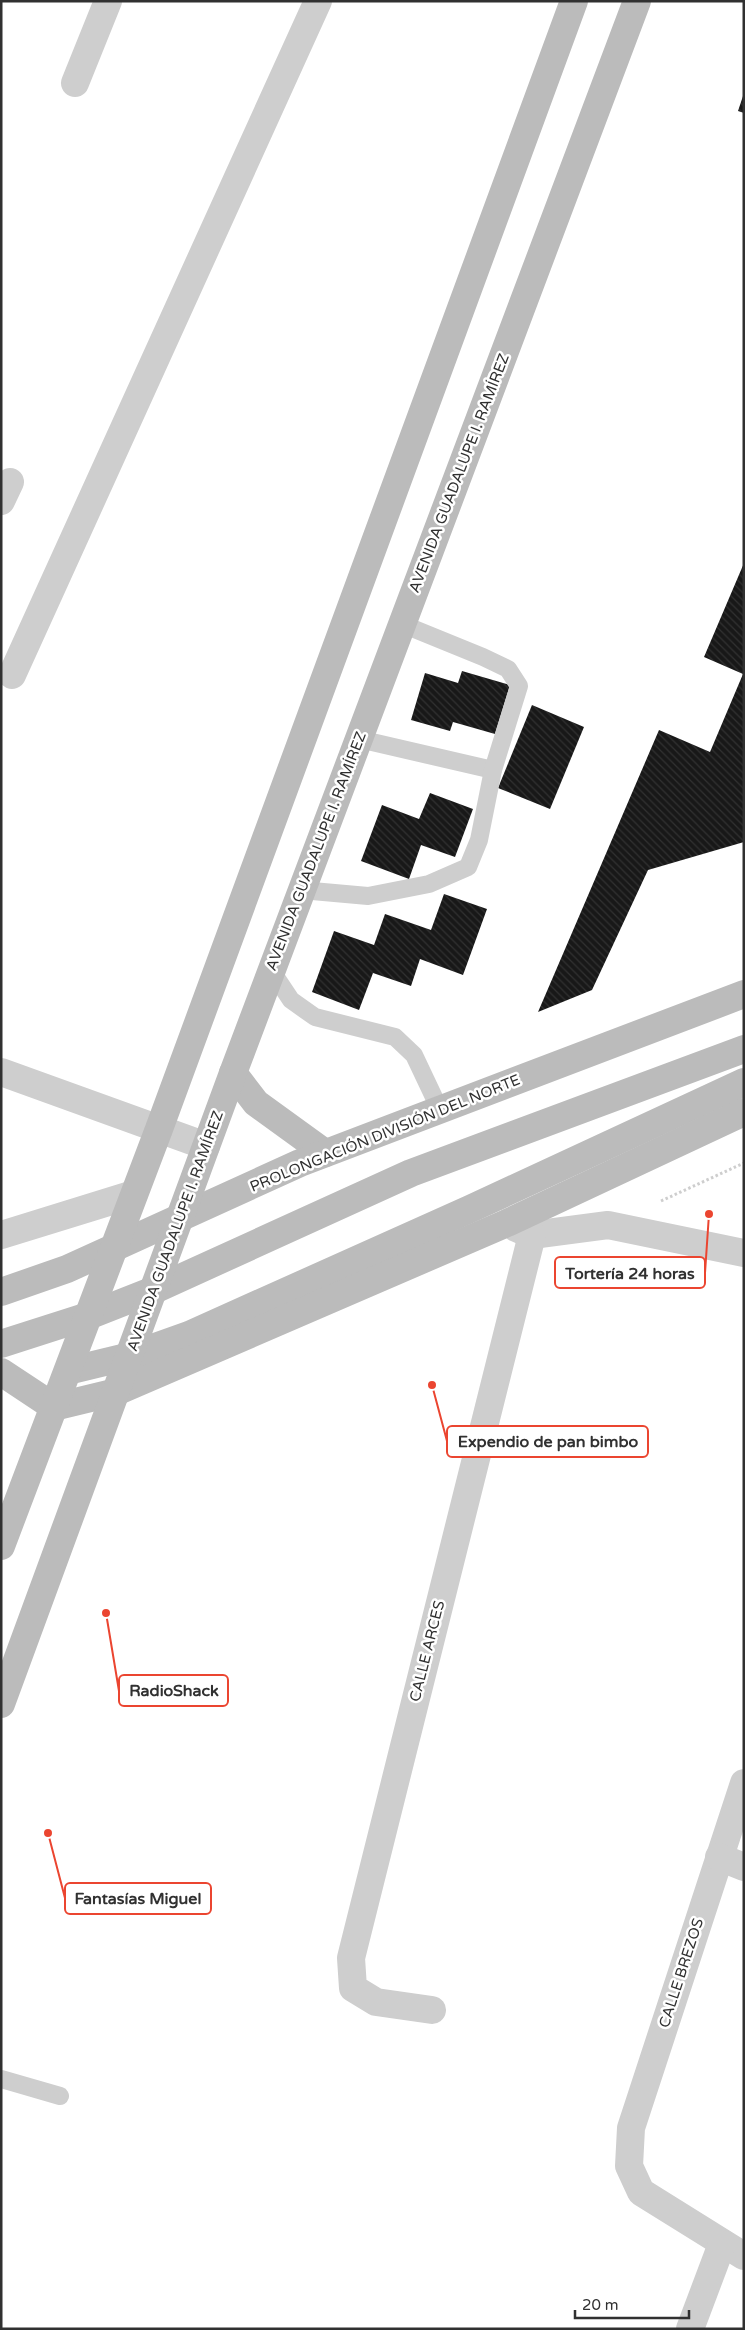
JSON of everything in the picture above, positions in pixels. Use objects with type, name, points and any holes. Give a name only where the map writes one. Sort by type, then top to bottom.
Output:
[{"type":"main road","points":[[1,1546],[159,1129],[574,1]]},
{"type":"main road","name":"AVENIDA GUADALUPE I. RAMÍREZ","points":[[1,1704],[271,970],[637,1]]},
{"type":"main road","name":"PROLONGACIÓN DIVISIÓN DEL NORTE","points":[[1,1292],[67,1269],[325,1154],[744,994]]},
{"type":"main road","points":[[1,1344],[88,1316],[154,1290],[411,1173],[744,1049]]},
{"type":"main road","points":[[233,1073],[256,1103],[325,1154]]},
{"type":"main road","points":[[68,1371],[130,1356],[189,1335],[470,1209],[744,1082]]},
{"type":"main road","points":[[1,1372],[54,1407],[116,1392],[507,1223],[744,1112]]},
{"type":"street","points":[[75,84],[108,1]]},
{"type":"street","points":[[12,675],[318,1]]},
{"type":"street","points":[[1,1072],[206,1146]]},
{"type":"street","points":[[6,1231],[134,1194]]},
{"type":"street","points":[[470,1209],[532,1235],[608,1225],[744,1253]]},
{"type":"street","name":"CALLE ARCES","points":[[432,2010],[376,2002],[353,1988],[350,1958],[532,1235]]},
{"type":"street","name":"CALLE BREZOS","points":[[733,2250],[641,2192],[629,2166],[631,2128],[744,1782]]},
{"type":"street","points":[[719,1857],[744,1867]]},
{"type":"street","points":[[690,2329],[733,2250]]},
{"type":"lane","points":[[301,890],[368,896],[429,884],[468,867],[479,840],[493,770],[518,686],[508,669],[402,624]]},
{"type":"lane","points":[[359,739],[493,770]]},
{"type":"lane","points":[[271,970],[291,1000],[315,1017],[395,1037],[414,1055],[440,1110]]},
{"type":"lane","points":[[1,2079],[60,2096]]},
{"type":"path","points":[[608,1225],[744,1163]]},
{"type":"building","points":[[744,96],[744,113],[738,111]]},
{"type":"building","points":[[744,563],[744,842],[648,870],[592,990],[538,1012],[659,730],[710,752],[743,674],[704,657]]},
{"type":"building","points":[[462,671],[510,685],[495,734],[453,722],[450,731],[411,720],[425,673],[458,683]]},
{"type":"building","points":[[532,705],[584,727],[550,809],[498,788]]},
{"type":"building","points":[[430,793],[473,809],[455,857],[421,845],[409,879],[361,861],[382,805],[419,819]]},
{"type":"building","points":[[444,894],[487,909],[463,975],[420,959],[411,986],[373,973],[359,1010],[312,992],[334,931],[374,945],[385,914],[431,930]]},
{"type":"place","name":"Tortería 24 horas","points":[[709,1214]]},
{"type":"place","name":"Expendio de pan bimbo","points":[[432,1385]]},
{"type":"place","name":"RadioShack","points":[[106,1613]]},
{"type":"place","name":"Fantasías Miguel","points":[[48,1833]]}]
